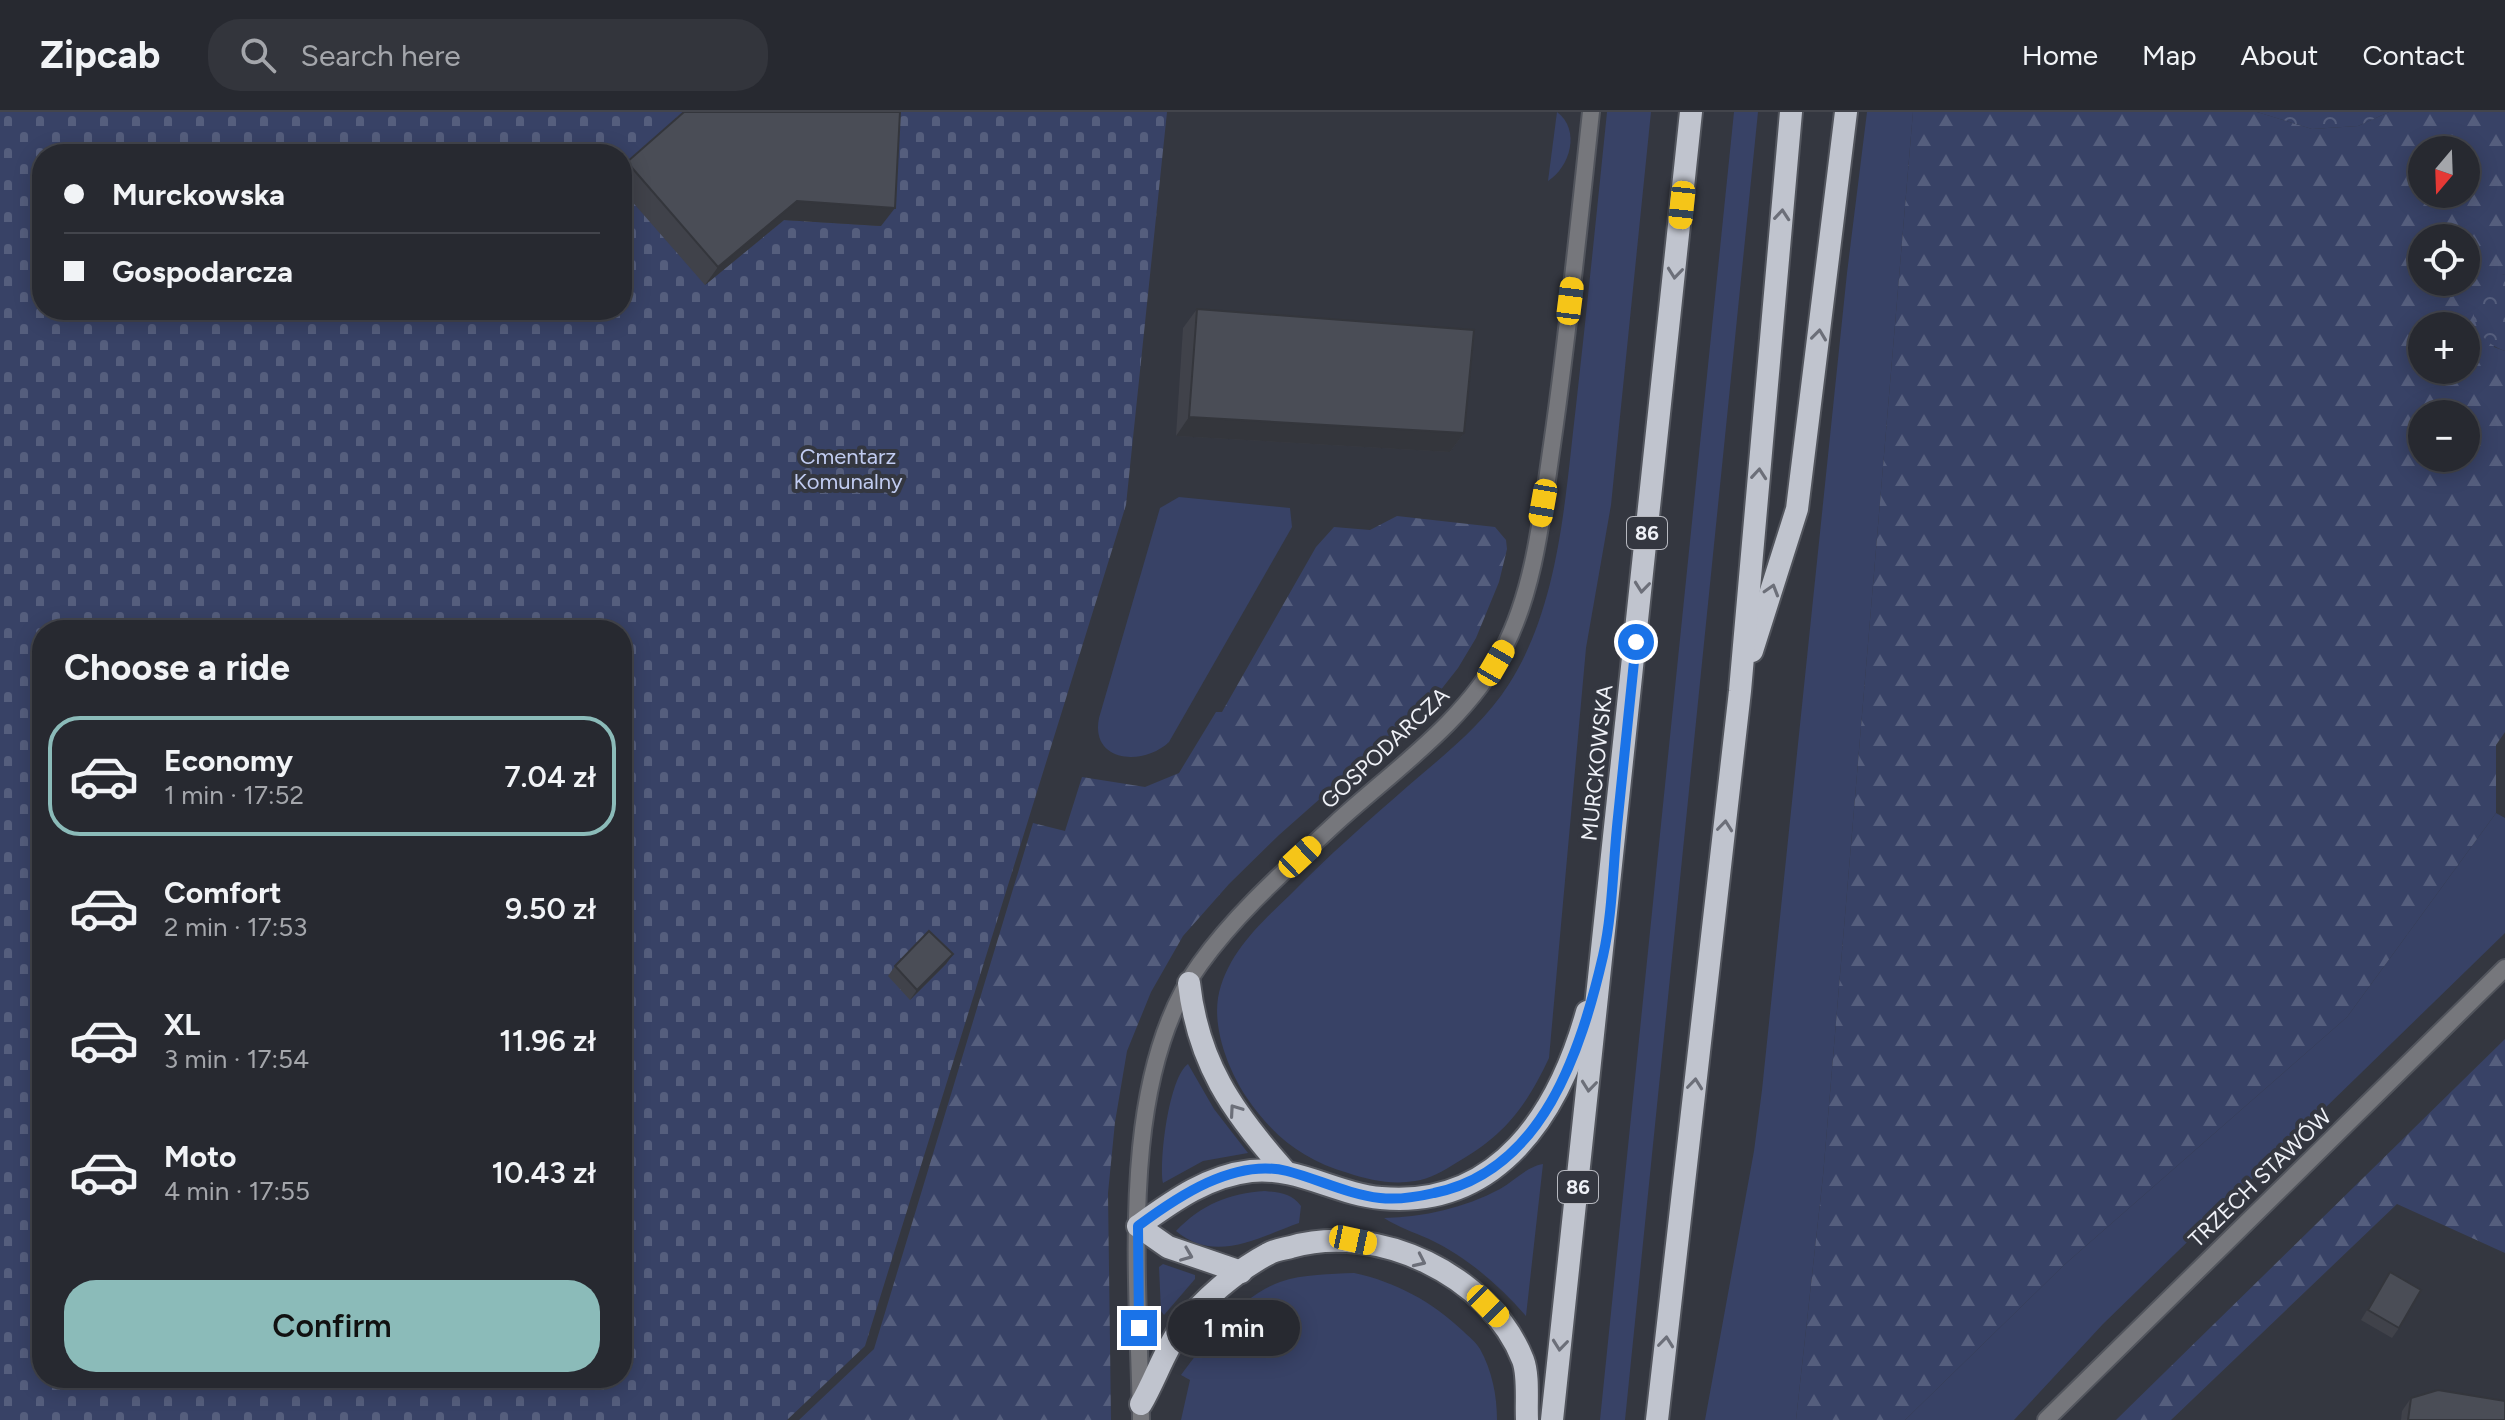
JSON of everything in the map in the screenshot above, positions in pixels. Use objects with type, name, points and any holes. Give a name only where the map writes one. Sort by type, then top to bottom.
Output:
[{"type":"highway","name":"MURCKOWSKA","points":[[1552,1420],[1691,112]]},
{"type":"highway","points":[[1657,1420],[1740,691],[1791,112]]},
{"type":"highway","points":[[1740,691],[1797,509],[1846,112]]},
{"type":"highway","points":[[1241,1272],[1168,1247],[1138,1226],[1176,1198],[1223,1176],[1284,1170],[1337,1189],[1380,1198],[1412,1198],[1456,1189],[1499,1166],[1534,1132],[1560,1084],[1580,1036],[1603,953]]},
{"type":"highway","points":[[1189,983],[1198,1033],[1228,1101],[1250,1132],[1284,1170]]},
{"type":"highway","points":[[1141,1412],[1180,1329],[1208,1298],[1269,1253],[1310,1241],[1353,1240],[1395,1249],[1441,1271],[1475,1293],[1501,1319],[1524,1362],[1527,1420]]},
{"type":"street","name":"GOSPODARCZA","points":[[1141,1412],[1138,1226],[1142,1146],[1149,1091],[1162,1041],[1189,983],[1219,940],[1263,892],[1452,718],[1487,678],[1504,648],[1527,586],[1546,484],[1591,112]]},
{"type":"street","name":"TRZECH STAWÓW","points":[[2046,1420],[2505,968]]},
{"type":"green space","name":"Cmentarz Komunalny","points":[[0,112],[1167,112],[1126,505],[865,1346],[787,1420],[0,1420]]},
{"type":"green space","points":[[1557,112],[1569,128],[1570,148],[1562,167],[1548,181]]},
{"type":"green space","points":[[1607,112],[1651,112],[1611,505],[1586,648],[1549,1058],[1532,1091],[1512,1119],[1473,1153],[1421,1180],[1372,1180],[1332,1168],[1303,1154],[1267,1124],[1234,1076],[1220,1037],[1218,998],[1229,967],[1246,940],[1334,852],[1475,726],[1499,699],[1526,653],[1550,585],[1558,549]]},
{"type":"green space","points":[[1734,112],[1758,112],[1625,1420],[1600,1420]]},
{"type":"green space","points":[[1867,112],[1913,112],[1823,1176],[1796,1420],[1705,1420],[1754,1151],[1762,1090],[1847,273]]},
{"type":"green space","points":[[1913,112],[2257,112],[2312,129],[2358,126],[2389,112],[2505,112],[2505,274],[2502,275],[2494,347],[2505,351],[2505,732],[2496,745],[2496,813],[2347,1017],[2064,1265],[1905,1420],[1796,1420],[1823,1176]]},
{"type":"green space","points":[[2257,112],[2389,112],[2358,126],[2312,129]]},
{"type":"green space","points":[[2505,274],[2505,351],[2482,335],[2480,312],[2474,312],[2482,290]]},
{"type":"green space","points":[[1179,497],[1290,508],[1292,527],[1169,742],[1146,755],[1121,756],[1103,744],[1098,733],[1099,718],[1160,508]]},
{"type":"green space","points":[[1397,516],[1495,527],[1506,540],[1507,549],[1499,582],[1476,638],[1436,696],[1279,835],[1229,884],[1183,936],[1151,992],[1127,1051],[1115,1122],[1108,1193],[1111,1420],[799,1420],[874,1349],[1033,823],[1065,831],[1082,777],[1145,787],[1179,773],[1216,712],[1222,712],[1316,547],[1334,527],[1370,530]]},
{"type":"green space","points":[[2496,813],[2505,818],[2505,933],[2103,1324],[2014,1420],[1905,1420],[2064,1265],[2347,1017]]},
{"type":"green space","points":[[2505,1039],[2505,1253],[2397,1204],[2171,1420],[2116,1420]]},
{"type":"green space","points":[[1188,1064],[1214,1109],[1248,1153],[1203,1161],[1163,1183],[1164,1139],[1171,1101],[1181,1072]]},
{"type":"green space","points":[[1543,1164],[1526,1316],[1505,1293],[1469,1263],[1443,1246],[1384,1218],[1414,1216],[1458,1206],[1486,1196]]},
{"type":"green space","points":[[1265,1191],[1293,1198],[1301,1206],[1299,1223],[1237,1245],[1222,1247],[1191,1241],[1176,1231],[1195,1214],[1216,1202],[1239,1194]]},
{"type":"green space","points":[[1163,1264],[1195,1275],[1195,1279],[1164,1315],[1161,1311],[1159,1267]]},
{"type":"green space","points":[[1354,1273],[1412,1294],[1451,1320],[1474,1342],[1491,1375],[1497,1420],[1181,1420],[1190,1380],[1181,1375],[1237,1309],[1265,1289],[1289,1279]]},
{"type":"building","points":[[684,112],[900,112],[895,208],[797,201],[718,267],[632,168],[632,158]]},
{"type":"building","points":[[1197,309],[1474,330],[1464,433],[1189,417]]},
{"type":"building","points":[[929,931],[953,954],[917,990],[895,966]]},
{"type":"building","points":[[2390,1272],[2421,1290],[2399,1328],[2368,1310]]},
{"type":"building","points":[[2438,1390],[2505,1401],[2505,1420],[2408,1420],[2411,1398]]},
{"type":"route","points":[[1139,1328],[1138,1226],[1176,1198],[1223,1176],[1284,1170],[1337,1189],[1380,1198],[1412,1198],[1456,1189],[1499,1166],[1534,1132],[1560,1084],[1580,1036],[1603,953],[1636,642]]}]
